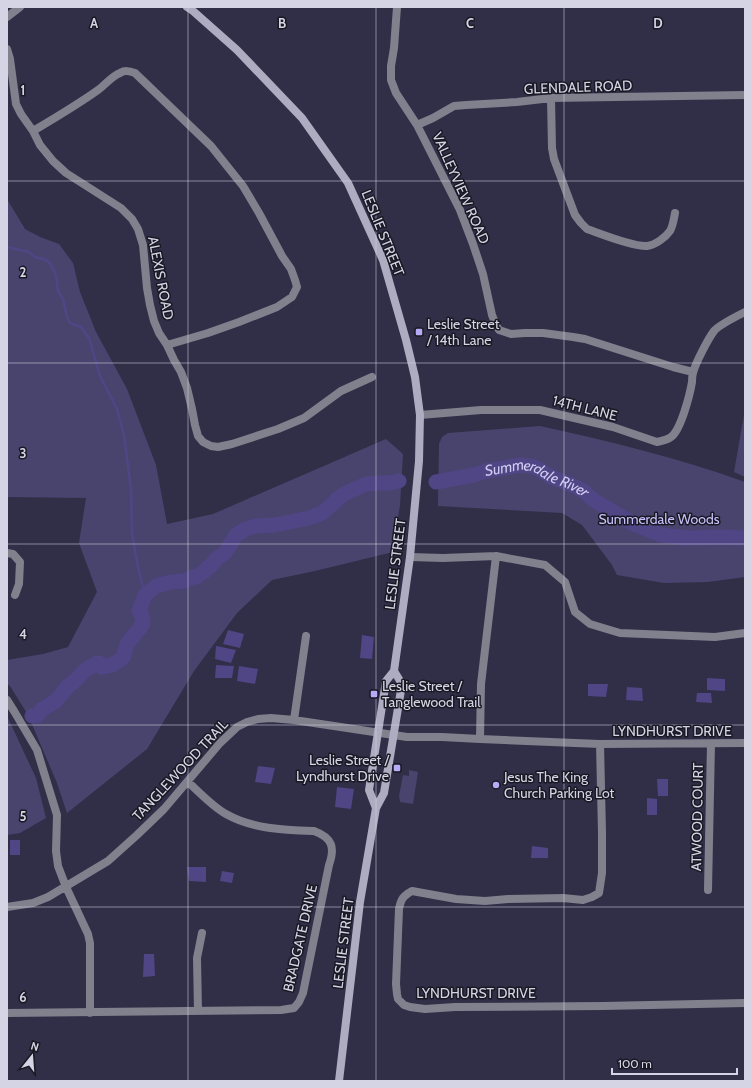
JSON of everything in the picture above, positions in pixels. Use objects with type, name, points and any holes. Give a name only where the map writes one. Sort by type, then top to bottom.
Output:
[{"type":"main road","name":"LESLIE STREET","points":[[187,7],[237,50],[302,118],[348,183],[383,260],[412,362],[420,414],[419,461],[410,557],[394,672],[386,681],[369,790],[376,808]]},
{"type":"main road","name":"LESLIE STREET","points":[[339,1081],[360,902],[376,808],[384,793],[402,684],[394,672]]},
{"type":"street","points":[[7,17],[20,7]]},
{"type":"street","name":"VALLEYVIEW ROAD","points":[[398,7],[394,48],[390,66],[391,80],[396,93],[417,125],[460,210],[483,274],[492,316],[499,330],[516,334],[534,333],[572,336],[693,372]]},
{"type":"street","name":"ALEXIS ROAD","points":[[7,49],[10,59],[16,104],[40,145],[53,161],[66,173],[121,208],[132,219],[138,228],[143,245],[147,288],[154,321],[181,372],[187,388],[198,436],[202,442],[210,446],[218,447],[232,444],[283,427],[304,418],[341,391],[372,378]]},
{"type":"street","points":[[33,131],[70,109],[99,89],[117,74],[128,71],[135,73],[211,146],[243,186],[282,256],[291,269],[297,287],[295,292],[292,297],[277,307],[208,333],[167,345]]},
{"type":"street","name":"GLENDALE ROAD","points":[[417,125],[454,106],[551,98],[745,95]]},
{"type":"street","points":[[551,98],[552,148],[554,159],[575,215],[587,229],[637,245],[647,246],[654,244],[671,230],[675,213]]},
{"type":"street","name":"14TH LANE","points":[[420,414],[480,410],[540,410],[613,428],[657,442],[664,440],[672,436],[676,431],[685,408],[692,383],[693,372],[714,330],[732,318],[745,312]]},
{"type":"street","points":[[7,553],[13,554],[20,562],[19,584],[15,595]]},
{"type":"street","points":[[410,557],[443,558],[496,556],[545,565],[565,582],[575,612],[590,624],[620,633],[715,637],[745,633]]},
{"type":"street","points":[[480,739],[481,684],[496,556]]},
{"type":"street","points":[[294,720],[306,636]]},
{"type":"street","points":[[7,700],[37,750],[57,814],[56,851],[58,866],[88,934],[90,943],[90,1013]]},
{"type":"street","name":"TANGLEWOOD TRAIL","points":[[66,887],[114,856],[164,809],[220,742],[237,727],[247,722],[271,718],[294,720],[393,735]]},
{"type":"street","name":"LYNDHURST DRIVE","points":[[393,735],[600,744],[745,743]]},
{"type":"street","name":"LYNDHURST DRIVE","points":[[600,744],[602,873],[599,893],[584,900],[563,898],[486,901],[456,899],[412,891],[406,894],[401,901],[399,910],[396,984],[398,999],[404,1005],[425,1009],[455,1007],[745,1003]]},
{"type":"street","name":"ATWOOD COURT","points":[[708,890],[711,744]]},
{"type":"street","name":"BRADGATE DRIVE","points":[[7,1013],[281,1010],[294,1008],[299,1002],[304,993],[332,856],[332,848],[328,838],[314,831],[270,828],[238,821],[218,809],[188,782]]},
{"type":"street","points":[[7,907],[33,903],[66,887]]},
{"type":"street","points":[[198,1011],[197,958],[202,933]]},
{"type":"green space","points":[[7,199],[25,229],[40,237],[59,244],[73,263],[80,292],[96,332],[127,389],[156,465],[167,524],[213,514],[386,439],[403,454],[400,505],[393,552],[272,580],[237,613],[194,671],[147,749],[67,813],[57,783],[28,715],[10,686],[7,684],[7,660],[43,654],[68,647],[97,592],[79,543],[86,498],[7,497]]},
{"type":"green space","points":[[745,409],[745,477],[734,472]]},
{"type":"green space","name":"Summerdale Woods","points":[[540,426],[644,451],[695,465],[745,482],[745,577],[708,582],[664,583],[617,575],[612,565],[582,525],[562,513],[438,506],[439,444],[442,437],[448,433]]},
{"type":"green space","points":[[7,717],[36,778],[46,818],[20,833],[7,835]]},
{"type":"green space","points":[[409,770],[418,772],[413,804],[400,802],[399,796],[403,775],[409,776]]},
{"type":"shaded area","points":[[228,630],[244,634],[240,648],[223,644]]},
{"type":"shaded area","points":[[362,635],[374,637],[372,659],[360,658]]},
{"type":"shaded area","points":[[216,646],[236,650],[231,663],[215,659]]},
{"type":"shaded area","points":[[216,665],[234,666],[232,678],[215,678]]},
{"type":"shaded area","points":[[239,666],[258,669],[255,684],[237,681]]},
{"type":"shaded area","points":[[707,678],[725,679],[725,691],[707,690]]},
{"type":"shaded area","points":[[588,684],[608,684],[606,697],[588,696]]},
{"type":"shaded area","points":[[627,687],[642,688],[643,701],[626,700]]},
{"type":"shaded area","points":[[697,693],[711,693],[712,703],[696,702]]},
{"type":"shaded area","points":[[258,766],[275,768],[271,784],[255,782]]},
{"type":"shaded area","points":[[657,779],[668,779],[668,796],[658,796]]},
{"type":"shaded area","points":[[337,787],[354,789],[351,809],[335,807]]},
{"type":"shaded area","points":[[647,798],[657,799],[657,815],[647,815]]},
{"type":"shaded area","points":[[10,840],[20,840],[20,855],[10,855]]},
{"type":"shaded area","points":[[532,846],[548,848],[548,858],[531,858]]},
{"type":"shaded area","points":[[187,867],[206,867],[206,882],[189,881]]},
{"type":"shaded area","points":[[222,871],[234,873],[232,883],[220,881]]},
{"type":"shaded area","points":[[144,954],[154,954],[155,976],[143,977]]},
{"type":"waterway","points":[[7,247],[29,252],[35,257],[46,260],[50,263],[56,275],[58,291],[63,299],[70,323],[81,327],[89,338],[100,376],[117,409],[124,435],[131,489],[132,533],[145,595]]},
{"type":"waterway","name":"Summerdale River","points":[[436,482],[520,465],[531,466],[551,477],[585,492],[593,500],[632,523],[661,535],[686,538],[745,538]]},
{"type":"waterway","points":[[32,716],[38,715],[41,710],[56,701],[67,687],[85,670],[97,663],[99,663],[101,667],[112,665],[123,658],[127,644],[143,624],[142,615],[139,611],[145,595],[156,586],[171,582],[185,581],[192,577],[196,577],[225,553],[236,535],[246,529],[255,526],[275,525],[309,518],[322,513],[344,494],[366,484],[399,481]]},
{"type":"place","name":"Leslie Street / 14th Lane","points":[[419,332]]},
{"type":"place","name":"Leslie Street / Tanglewood Trail","points":[[374,694]]},
{"type":"place","name":"Leslie Street / Lyndhurst Drive","points":[[397,768]]},
{"type":"place","name":"Jesus The King Church Parking Lot","points":[[496,785]]}]
